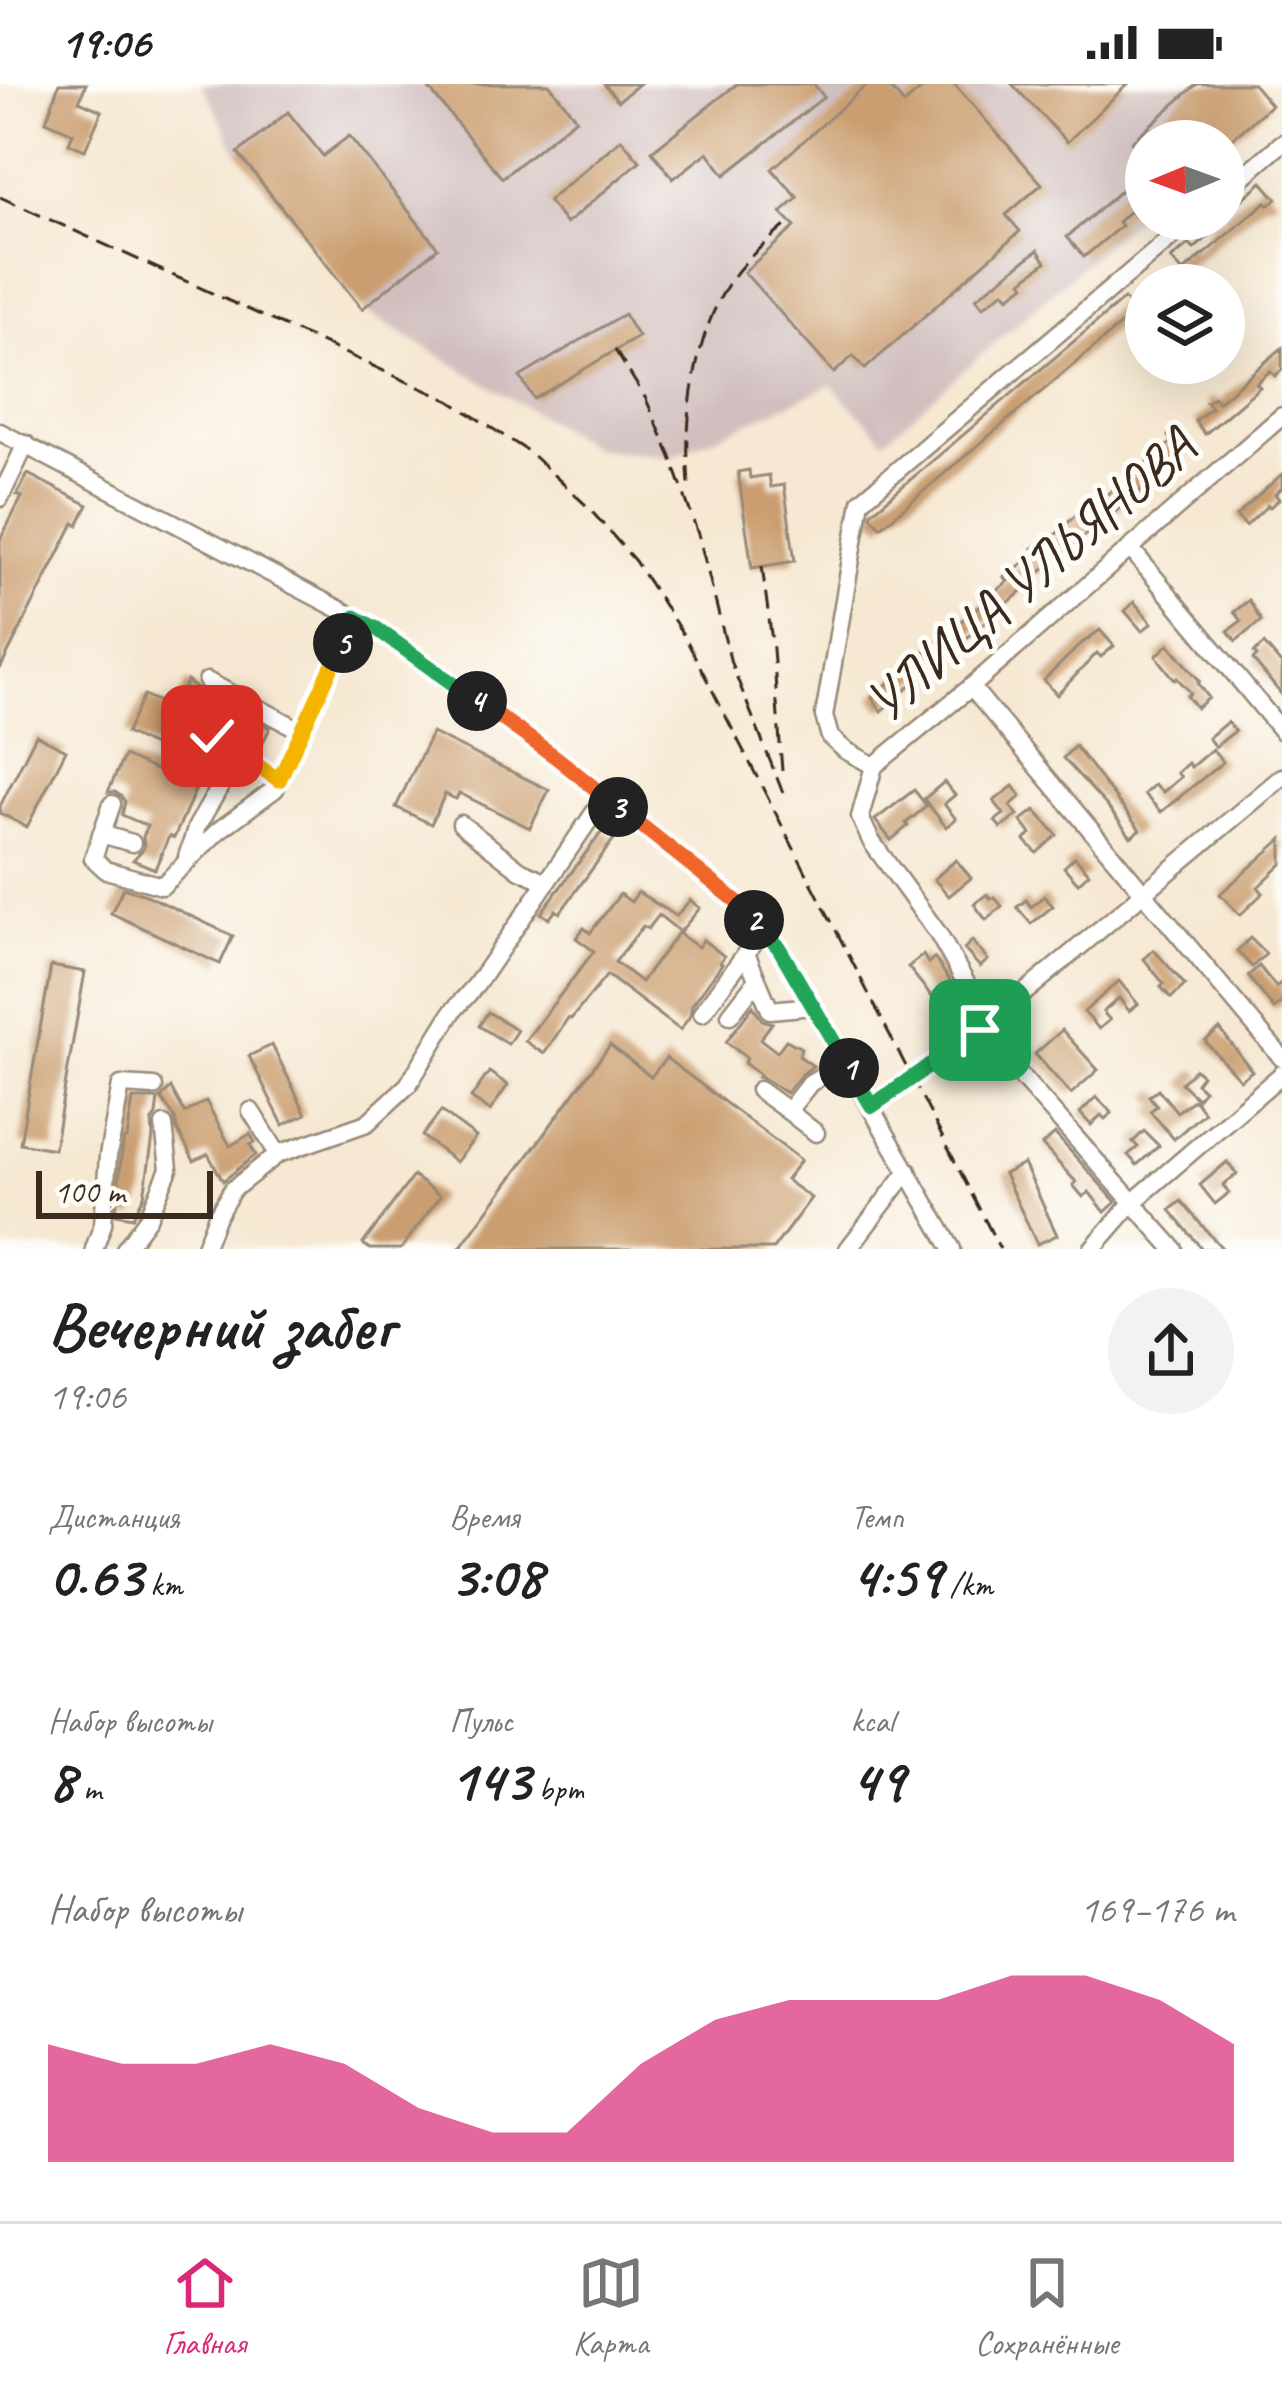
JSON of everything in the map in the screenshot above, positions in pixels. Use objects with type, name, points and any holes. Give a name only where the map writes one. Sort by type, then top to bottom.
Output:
[{"type":"street","points":[[1245,175],[1282,142]]},
{"type":"street","points":[[874,766],[830,737],[824,716],[861,501],[1169,240]]},
{"type":"street","name":"УЛИЦА УЛЬЯНОВА","points":[[984,1026],[937,932],[871,841],[860,817],[874,766],[1281,418]]},
{"type":"street","points":[[0,432],[355,617],[557,758],[740,904],[779,948],[952,1249]]},
{"type":"street","points":[[0,498],[26,444]]},
{"type":"street","points":[[1130,548],[1282,731]]},
{"type":"street","points":[[112,804],[93,858],[106,870],[162,886],[218,832],[275,789],[355,617]]},
{"type":"street","points":[[208,681],[302,731]]},
{"type":"street","points":[[971,686],[1282,1058]]},
{"type":"street","points":[[212,736],[279,780]]},
{"type":"street","points":[[183,866],[197,826],[224,780],[252,762]]},
{"type":"street","points":[[872,1106],[984,1026],[1282,777]]},
{"type":"street","points":[[204,1249],[232,1190],[278,1154],[367,1123],[408,1085],[453,1010],[476,985],[605,796]]},
{"type":"street","points":[[461,824],[520,870],[547,882]]},
{"type":"street","points":[[197,826],[218,832]]},
{"type":"street","points":[[101,834],[132,843]]},
{"type":"street","points":[[702,1013],[763,930]]},
{"type":"street","points":[[746,953],[770,1010],[813,1006]]},
{"type":"street","points":[[730,1016],[757,980]]},
{"type":"street","points":[[984,1026],[1174,1249]]},
{"type":"street","points":[[788,1111],[810,1083],[846,1063]]},
{"type":"street","points":[[1092,1249],[1132,1203],[1282,1074]]},
{"type":"street","points":[[94,1249],[104,1224],[108,1156],[121,1085],[154,1087]]},
{"type":"street","points":[[759,1090],[816,1132]]},
{"type":"street","points":[[251,1111],[278,1154]]},
{"type":"street","points":[[124,1249],[148,1217],[169,1169],[164,1125]]},
{"type":"street","points":[[848,1249],[908,1171]]},
{"type":"shaded area","points":[[202,84],[1245,84],[1182,120],[1125,120],[1125,228],[885,440],[831,385],[671,457],[593,448],[362,309],[238,153]]},
{"type":"building","points":[[59,84],[86,84],[79,101],[102,111],[85,150],[69,143],[73,133],[46,121]]},
{"type":"building","points":[[425,84],[549,84],[576,118],[502,178]]},
{"type":"building","points":[[604,84],[639,84],[618,101]]},
{"type":"building","points":[[737,84],[814,84],[824,97],[725,175],[708,152],[673,179],[652,151]]},
{"type":"building","points":[[868,84],[887,84],[904,104],[927,84],[954,84],[1042,184],[1006,215],[1020,231],[865,369],[853,356],[834,373],[744,272],[795,227],[781,213],[798,198],[772,169]]},
{"type":"building","points":[[1012,84],[1128,84],[1067,142]]},
{"type":"building","points":[[1197,84],[1253,84],[1271,105],[1245,128],[1245,120],[1156,120]]},
{"type":"building","points":[[288,112],[323,156],[349,136],[438,248],[362,309],[238,153]]},
{"type":"building","points":[[621,139],[640,161],[566,224],[548,201]]},
{"type":"building","points":[[1262,182],[1277,199],[1245,220],[1245,197]]},
{"type":"building","points":[[1125,187],[1121,226],[1084,257],[1067,237]]},
{"type":"building","points":[[1204,240],[1221,240],[1192,264],[1176,264],[1171,259],[1189,244],[1194,249]]},
{"type":"building","points":[[1038,250],[1046,262],[1022,281],[1025,285],[1009,297],[1004,291],[983,307],[976,298]]},
{"type":"building","points":[[1125,300],[1125,321],[881,527],[872,512]]},
{"type":"building","points":[[624,314],[638,337],[534,399],[520,377]]},
{"type":"building","points":[[1282,348],[1282,370],[1275,376],[1270,371],[1256,383],[1260,387],[1205,434],[1195,421],[1211,408],[1206,402],[1214,397],[1218,402],[1245,384]]},
{"type":"building","points":[[1177,428],[1192,446],[881,711],[872,697],[1008,581],[1004,577],[1037,553],[1033,548],[1042,541],[1045,545],[1077,514],[1079,517],[1172,442],[1168,436]]},
{"type":"building","points":[[749,470],[750,478],[769,475],[771,487],[784,485],[795,561],[752,568],[738,472]]},
{"type":"building","points":[[28,474],[88,505],[78,525],[74,523],[0,669],[0,540]]},
{"type":"building","points":[[1282,474],[1282,488],[1275,494],[1279,499],[1246,526],[1236,516]]},
{"type":"building","points":[[1249,600],[1261,621],[1236,641],[1228,631],[1241,621],[1234,612]]},
{"type":"building","points":[[1134,602],[1152,623],[1142,631],[1125,611]]},
{"type":"building","points":[[1100,630],[1114,646],[1101,657],[1097,653],[1057,695],[1044,680]]},
{"type":"building","points":[[1169,644],[1209,698],[1197,708],[1187,696],[1191,693],[1156,656]]},
{"type":"building","points":[[1264,644],[1282,665],[1282,695],[1253,660]]},
{"type":"building","points":[[187,681],[270,728],[263,742],[210,716],[200,741],[228,762],[211,768],[207,777],[196,772],[198,767],[126,733],[144,695],[174,709]]},
{"type":"building","points":[[1227,722],[1235,731],[1215,747],[1208,738]]},
{"type":"building","points":[[432,733],[549,790],[530,828],[459,793],[456,799],[445,794],[431,824],[396,807]]},
{"type":"building","points":[[36,735],[66,750],[27,827],[0,813],[0,806]]},
{"type":"building","points":[[1075,746],[1140,830],[1131,837],[1063,758]]},
{"type":"building","points":[[1212,749],[1223,762],[1161,812],[1144,794],[1154,785],[1163,792],[1181,777],[1177,773],[1188,763],[1191,767]]},
{"type":"building","points":[[124,756],[196,788],[155,869],[133,860],[144,848],[147,826],[122,815],[122,797],[108,792]]},
{"type":"building","points":[[944,782],[955,795],[944,804],[956,819],[946,827],[924,799]]},
{"type":"building","points":[[1013,786],[1021,796],[1010,806],[1018,815],[1001,828],[995,821],[1004,814],[994,801]]},
{"type":"building","points":[[914,790],[927,806],[891,840],[875,820]]},
{"type":"building","points":[[1035,810],[1057,835],[1037,853],[1025,840],[1031,834],[1021,821]]},
{"type":"building","points":[[603,830],[614,839],[560,913],[556,910],[549,919],[541,913]]},
{"type":"building","points":[[1282,839],[1282,864],[1258,887],[1263,893],[1240,915],[1220,894]]},
{"type":"building","points":[[1075,857],[1089,873],[1078,883],[1064,867]]},
{"type":"building","points":[[956,860],[971,878],[949,896],[934,879]]},
{"type":"building","points":[[123,888],[233,936],[220,964],[111,913]]},
{"type":"building","points":[[638,892],[676,916],[690,900],[700,908],[680,932],[659,915],[648,929],[643,926],[615,962],[641,982],[678,933],[698,947],[703,940],[724,956],[722,964],[680,1030],[607,975],[568,1018],[544,1054],[525,1041],[594,951],[576,938],[584,928],[590,933],[620,894],[631,902]]},
{"type":"building","points":[[987,894],[1002,906],[986,920],[974,904]]},
{"type":"building","points":[[1044,896],[1053,906],[1031,924],[1017,907],[1026,900],[1031,907]]},
{"type":"building","points":[[1250,938],[1266,954],[1252,967],[1237,951]]},
{"type":"building","points":[[972,941],[988,960],[980,967],[964,949]]},
{"type":"building","points":[[1154,950],[1185,985],[1171,998],[1144,959]]},
{"type":"building","points":[[923,955],[928,963],[934,958],[955,988],[937,1003],[908,967]]},
{"type":"building","points":[[51,966],[85,972],[54,1149],[20,1143]]},
{"type":"building","points":[[1259,966],[1276,987],[1282,982],[1282,1002],[1274,1009],[1248,976]]},
{"type":"building","points":[[1119,981],[1138,1004],[1129,1011],[1119,998],[1103,1012],[1110,1020],[1099,1029],[1084,1012]]},
{"type":"building","points":[[753,1006],[762,1020],[772,1023],[760,1039],[777,1052],[786,1040],[801,1048],[799,1056],[813,1066],[786,1093],[758,1077],[744,1063],[747,1058],[726,1042]]},
{"type":"building","points":[[488,1012],[517,1030],[508,1044],[479,1026]]},
{"type":"building","points":[[1220,1029],[1252,1071],[1240,1080],[1205,1041]]},
{"type":"building","points":[[1062,1030],[1098,1070],[1071,1094],[1035,1054]]},
{"type":"building","points":[[272,1045],[306,1114],[283,1125],[249,1056]]},
{"type":"building","points":[[610,1045],[651,1077],[666,1058],[801,1160],[786,1180],[811,1198],[773,1249],[459,1249]]},
{"type":"building","points":[[1195,1069],[1202,1075],[1196,1083],[1204,1090],[1197,1098],[1181,1083]]},
{"type":"building","points":[[489,1072],[508,1085],[490,1111],[471,1098]]},
{"type":"building","points":[[171,1088],[185,1113],[206,1101],[230,1146],[250,1134],[256,1155],[223,1181],[208,1154],[194,1161],[161,1098]]},
{"type":"building","points":[[1158,1089],[1177,1112],[1194,1099],[1204,1112],[1174,1139],[1150,1111],[1157,1106],[1149,1096]]},
{"type":"building","points":[[1096,1097],[1112,1113],[1105,1119],[1101,1115],[1091,1125],[1080,1113]]},
{"type":"building","points":[[133,1099],[158,1099],[144,1196],[133,1217],[116,1214]]},
{"type":"building","points":[[441,1111],[476,1137],[456,1162],[422,1136]]},
{"type":"building","points":[[1144,1131],[1159,1146],[1137,1165],[1128,1155],[1138,1147],[1133,1142]]},
{"type":"building","points":[[1055,1134],[1116,1202],[1105,1212],[1089,1192],[1083,1197],[1073,1185],[1076,1182],[1042,1145]]},
{"type":"building","points":[[1227,1162],[1237,1174],[1223,1185],[1229,1193],[1215,1204],[1200,1185]]},
{"type":"building","points":[[1024,1164],[1057,1235],[1037,1244],[1004,1174]]},
{"type":"building","points":[[413,1176],[440,1196],[401,1249],[370,1249],[363,1244]]},
{"type":"building","points":[[1181,1201],[1223,1249],[1202,1249],[1170,1210]]},
{"type":"railway","points":[[0,197],[450,401],[529,452],[587,506],[635,561],[686,639],[1000,1249]]},
{"type":"railway","points":[[689,484],[690,409],[706,331],[733,277],[785,226]]},
{"type":"railway","points":[[615,350],[646,399],[671,457],[699,537],[731,663],[783,793]]},
{"type":"railway","points":[[762,566],[782,771]]},
{"type":"route","points":[[212,736],[279,780],[355,617],[557,758],[740,904],[779,948],[872,1106],[980,1030]]}]
